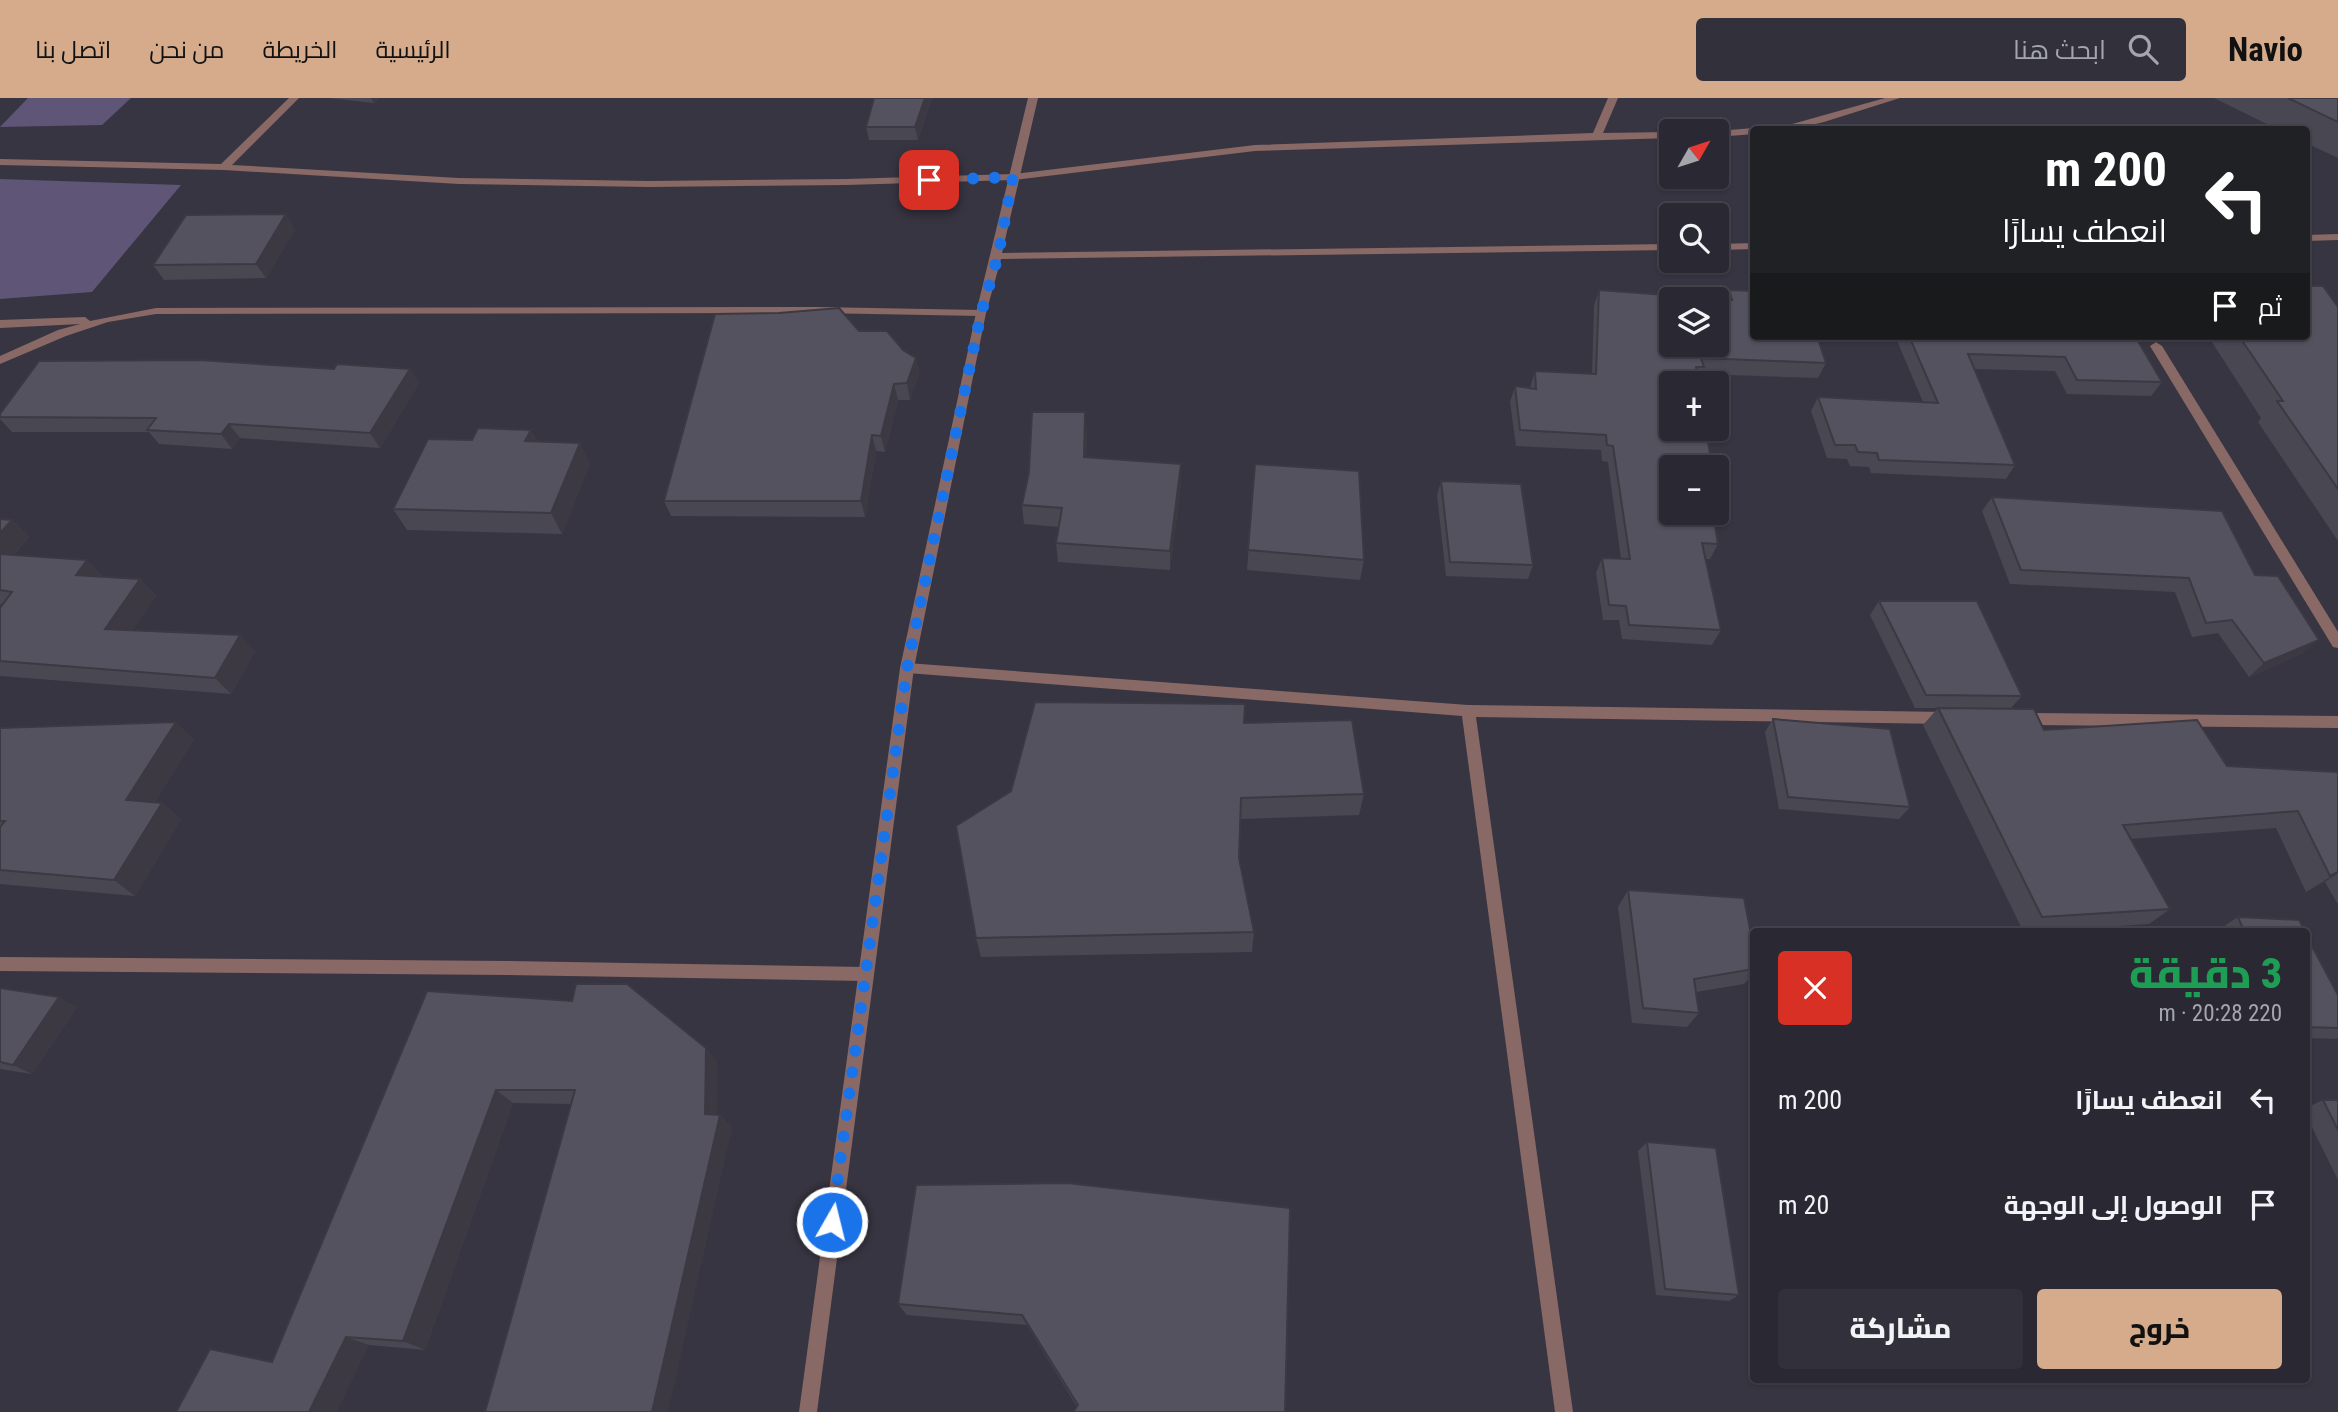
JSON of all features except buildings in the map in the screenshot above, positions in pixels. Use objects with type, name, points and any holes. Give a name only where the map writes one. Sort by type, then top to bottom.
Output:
[{"type":"street","points":[[224,167],[294,98]]},
{"type":"street","points":[[808,1412],[907,668],[981,313],[998,256],[1013,177],[1033,98]]},
{"type":"street","points":[[1597,136],[1613,98]]},
{"type":"street","points":[[1793,126],[1895,98]]},
{"type":"street","points":[[1729,133],[1750,131]]},
{"type":"street","points":[[0,162],[224,167],[459,181],[649,184],[1013,177],[1255,148],[1659,135]]},
{"type":"street","points":[[2310,238],[2338,237]]},
{"type":"street","points":[[1729,247],[1750,246]]},
{"type":"street","points":[[998,256],[1659,247]]},
{"type":"street","points":[[0,324],[107,319],[156,312],[209,311],[790,310],[981,313]]},
{"type":"street","points":[[0,360],[62,333],[107,319]]},
{"type":"street","points":[[2156,346],[2338,643]]},
{"type":"street","points":[[907,668],[1468,711],[1966,718]]},
{"type":"street","points":[[1468,711],[1564,1412]]},
{"type":"street","points":[[2007,719],[2338,722]]},
{"type":"street","points":[[0,964],[865,974]]},
{"type":"shaded area","points":[[28,98],[131,98],[102,125],[0,127]]},
{"type":"shaded area","points":[[0,179],[181,185],[92,292],[0,299]]},
{"type":"route","points":[[832,1222],[907,668],[981,313],[998,256],[1013,177],[929,180]]}]
